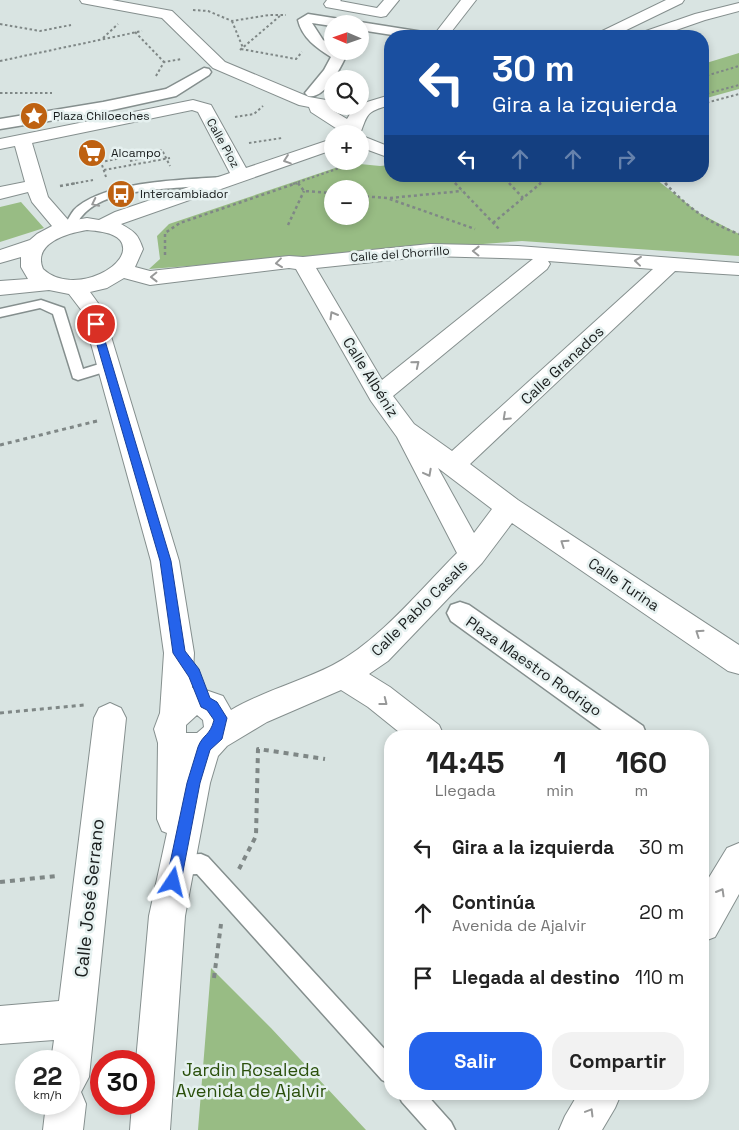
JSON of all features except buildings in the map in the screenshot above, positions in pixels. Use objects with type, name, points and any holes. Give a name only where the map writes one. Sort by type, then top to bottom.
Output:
[{"type":"street","points":[[87,0],[171,9],[217,64],[309,97],[376,105]]},
{"type":"street","points":[[334,0],[331,4],[381,13],[392,0]]},
{"type":"street","points":[[445,30],[469,0]]},
{"type":"street","points":[[615,30],[677,0]]},
{"type":"street","points":[[700,17],[738,0]]},
{"type":"street","points":[[662,30],[700,17],[739,7]]},
{"type":"street","points":[[309,97],[331,72],[339,56],[318,43],[306,25],[306,18],[324,21]]},
{"type":"street","points":[[369,27],[385,30]]},
{"type":"street","points":[[0,124],[104,107],[171,93],[204,72]]},
{"type":"street","points":[[309,97],[342,125]]},
{"type":"street","name":"Calle Pioz","points":[[0,144],[193,105],[205,109],[234,178]]},
{"type":"street","points":[[355,125],[356,117],[376,105]]},
{"type":"street","points":[[22,140],[39,198],[67,227]]},
{"type":"street","points":[[369,146],[384,151]]},
{"type":"street","points":[[104,225],[122,216],[324,147]]},
{"type":"street","points":[[369,154],[384,152]]},
{"type":"street","points":[[128,236],[153,220],[324,165]]},
{"type":"street","points":[[0,193],[35,186]]},
{"type":"street","points":[[48,284],[36,277],[30,267],[30,256],[36,246],[45,238],[67,227],[87,224],[104,225],[118,229],[128,236],[133,245],[133,255],[92,310]]},
{"type":"street","points":[[0,258],[36,246]]},
{"type":"street","name":"Calle del Chorrillo","points":[[119,272],[150,278],[289,262],[303,263],[430,250],[518,252],[739,269]]},
{"type":"street","name":"Calle Albéniz","points":[[303,263],[378,395],[405,430],[509,507]]},
{"type":"street","name":"Calle Granados","points":[[453,465],[670,264]]},
{"type":"street","points":[[378,395],[533,270]]},
{"type":"street","points":[[0,288],[48,284],[75,287],[89,286],[119,272]]},
{"type":"street","points":[[75,287],[92,310],[166,561],[179,653],[198,724],[194,783],[176,865],[168,916],[150,1130]]},
{"type":"street","points":[[405,430],[472,555]]},
{"type":"street","name":"Calle Pablo Casals","points":[[198,724],[256,712],[344,675],[378,652],[472,555],[509,507]]},
{"type":"street","name":"Calle Turina","points":[[509,507],[739,660]]},
{"type":"street","name":"Plaza Maestro Rodrigo","points":[[460,613],[625,730]]},
{"type":"street","points":[[344,675],[379,697],[420,730]]},
{"type":"street","name":"Calle José Serrano","points":[[72,1050],[100,711]]},
{"type":"street","points":[[709,912],[739,860]]},
{"type":"street","points":[[0,1026],[76,1019]]},
{"type":"street","points":[[579,1130],[597,1100]]},
{"type":"street","points":[[62,1130],[64,1115]]},
{"type":"lane","points":[[67,227],[89,205],[130,191],[234,178]]},
{"type":"lane","points":[[0,313],[41,304],[59,311],[78,375],[109,366]]},
{"type":"lane","points":[[176,865],[201,864],[384,1065]]},
{"type":"lane","points":[[416,1100],[443,1130]]},
{"type":"path","points":[[190,10],[208,11],[232,21],[269,15],[306,18]]},
{"type":"path","points":[[234,56],[282,15]]},
{"type":"path","points":[[102,39],[122,21]]},
{"type":"path","points":[[232,21],[242,49]]},
{"type":"path","points":[[0,24],[40,31],[72,25]]},
{"type":"path","points":[[0,61],[143,30]]},
{"type":"path","points":[[135,32],[164,62]]},
{"type":"path","points":[[242,49],[296,60],[303,52]]},
{"type":"path","points":[[709,75],[739,66]]},
{"type":"path","points":[[709,93],[739,84]]},
{"type":"path","points":[[709,102],[739,94]]},
{"type":"path","points":[[229,118],[254,114],[267,102]]},
{"type":"path","points":[[243,143],[284,138]]},
{"type":"path","points":[[55,188],[107,177],[101,162],[128,156],[162,150],[168,158],[170,166]]},
{"type":"path","points":[[130,161],[164,153]]},
{"type":"path","points":[[128,156],[135,173]]},
{"type":"path","points":[[104,170],[168,158]]},
{"type":"path","points":[[165,262],[165,233],[180,223],[335,170]]},
{"type":"path","points":[[454,182],[505,235]]},
{"type":"path","points":[[508,182],[523,198]]},
{"type":"path","points":[[494,223],[542,182]]},
{"type":"path","points":[[664,182],[691,211],[715,226],[739,234]]},
{"type":"path","points":[[298,183],[304,191],[324,192]]},
{"type":"path","points":[[288,226],[304,191]]},
{"type":"path","points":[[369,197],[387,198],[462,191]]},
{"type":"path","points":[[387,198],[476,229]]},
{"type":"path","points":[[0,446],[105,419]]},
{"type":"path","points":[[0,713],[100,711]]},
{"type":"path","points":[[214,978],[226,892],[256,836],[258,749],[325,759]]},
{"type":"path","points":[[0,882],[57,876]]},
{"type":"green space","points":[[739,53],[739,89],[709,97],[709,62]]},
{"type":"green space","points":[[369,165],[384,166],[384,182],[660,182],[699,213],[739,234],[739,256],[522,241],[149,269],[160,259],[157,236],[169,224],[329,170],[369,170]]},
{"type":"green space","points":[[21,202],[44,228],[0,242],[0,207]]},
{"type":"green space","name":"Jardin Rosaleda Avenida de Ajalvir","points":[[211,968],[271,1028],[366,1130],[198,1130]]},
{"type":"place","name":"Plaza Chiloeches","points":[[34,116]]},
{"type":"place","name":"Alcampo","points":[[92,153]]},
{"type":"place","name":"Intercambiador","points":[[121,194]]},
{"type":"route","points":[[96,324],[166,561],[179,653],[194,674],[205,702],[217,711],[220,718],[220,727],[217,734],[204,747],[194,783],[173,882]]}]
